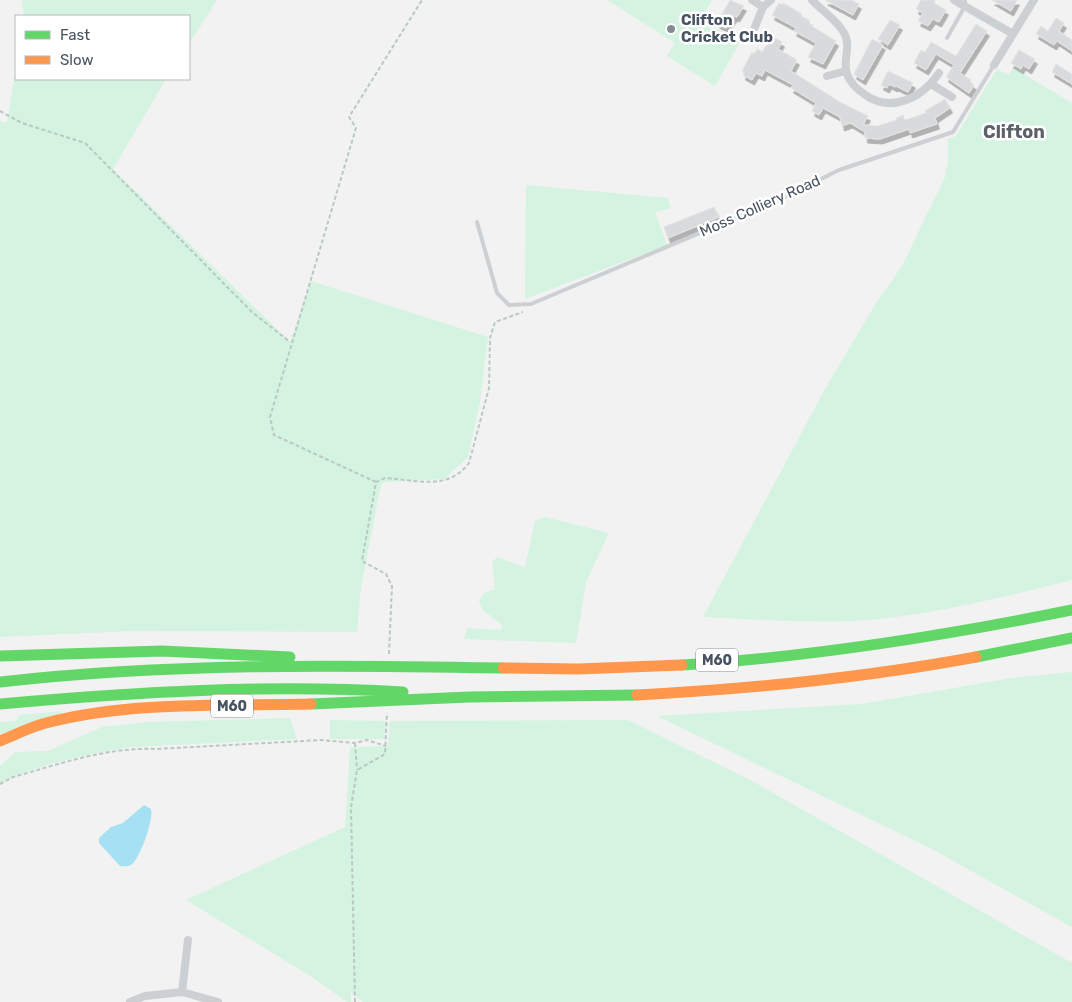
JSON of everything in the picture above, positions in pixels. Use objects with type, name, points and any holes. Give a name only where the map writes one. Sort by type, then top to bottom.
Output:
[{"type":"highway","name":"M60","points":[[0,682],[168,668],[359,665],[516,669],[647,666],[872,646],[938,636],[1072,610]]},
{"type":"highway","name":"M60","points":[[0,741],[45,723],[95,714],[171,707],[322,704],[469,696],[617,696],[719,690],[816,681],[922,667],[1072,638]]},
{"type":"highway","name":"M60","points":[[0,656],[162,651],[265,654],[359,665]]},
{"type":"highway","name":"M60","points":[[0,704],[99,694],[253,688],[379,690],[469,696]]},
{"type":"street","points":[[752,0],[764,7]]},
{"type":"street","points":[[755,28],[764,7],[771,0]]},
{"type":"street","points":[[812,0],[846,34],[848,42],[846,71],[850,81],[857,89],[872,100],[886,104],[913,98],[932,84],[939,73]]},
{"type":"street","points":[[954,0],[965,3],[1013,34]]},
{"type":"street","name":"Moss Colliery Road","points":[[994,65],[1034,0]]},
{"type":"street","points":[[826,76],[846,71]]},
{"type":"street","points":[[932,84],[952,97]]},
{"type":"street","points":[[182,992],[188,940]]},
{"type":"street","points":[[130,1002],[145,996],[182,992],[218,1002]]},
{"type":"lane","points":[[947,38],[965,3]]},
{"type":"lane","name":"Moss Colliery Road","points":[[477,222],[497,293],[510,305],[531,304],[783,198],[839,170],[953,132],[994,65]]},
{"type":"path","points":[[376,482],[274,435],[270,417],[356,128],[349,118],[422,0]]},
{"type":"path","points":[[0,111],[22,123],[86,144],[252,312],[291,342]]},
{"type":"path","points":[[376,482],[384,478],[443,482],[462,472],[469,463],[489,388],[490,338],[495,322],[530,309]]},
{"type":"path","points":[[376,482],[362,561],[386,574],[392,586],[391,613]]},
{"type":"path","points":[[0,784],[22,775],[106,752],[131,748],[156,749],[321,740],[355,743],[367,740],[386,746],[385,754],[357,770]]},
{"type":"path","points":[[355,743],[357,770],[351,807],[355,1002]]},
{"type":"green space","points":[[22,0],[217,0],[190,42],[190,15],[24,15]]},
{"type":"green space","points":[[607,0],[712,0],[701,19],[740,42],[715,86],[667,56],[675,43]]},
{"type":"green space","points":[[1013,68],[1072,103],[1072,580],[963,606],[880,619],[815,622],[703,617],[824,391],[873,308],[902,266],[945,177],[948,160],[948,139],[956,136],[997,69],[1009,75]]},
{"type":"green space","points":[[15,72],[15,80],[165,80],[113,169],[290,342],[311,281],[488,337],[480,402],[468,457],[444,479],[386,482],[381,484],[361,587],[357,632],[131,631],[0,637],[0,121],[7,123]]},
{"type":"green space","points":[[526,185],[668,198],[671,208],[655,212],[667,245],[525,299]]},
{"type":"green space","points":[[545,517],[609,533],[586,582],[576,643],[464,639],[467,628],[501,630],[503,626],[483,610],[479,601],[484,593],[495,589],[492,562],[497,557],[525,567],[535,521]]},
{"type":"green space","points":[[1072,672],[1072,927],[932,849],[657,716],[862,704],[1012,678]]},
{"type":"green space","points":[[63,711],[61,714],[0,734],[0,722],[16,721],[19,715]]},
{"type":"green space","points":[[290,718],[297,739],[131,747],[64,760],[0,783],[0,766],[15,752],[48,751],[102,727],[147,722]]},
{"type":"green space","points":[[330,720],[386,721],[385,739],[330,739]]},
{"type":"green space","points":[[628,720],[752,781],[1072,963],[1072,1002],[363,1002],[351,993],[351,1002],[347,1002],[312,977],[186,900],[345,827],[350,747],[388,746],[390,721]]},
{"type":"water","points":[[144,805],[151,809],[151,814],[142,847],[131,865],[120,866],[99,843],[99,838],[111,827],[123,823]]},
{"type":"building","points":[[730,0],[744,6],[737,17],[735,16],[726,28],[717,23]]},
{"type":"building","points":[[825,0],[852,0],[859,4],[853,15]]},
{"type":"building","points":[[921,0],[935,0],[934,3],[946,10],[939,22],[933,19],[928,26],[918,21],[923,13],[916,9]]},
{"type":"building","points":[[992,0],[1017,0],[1011,11]]},
{"type":"building","points":[[779,3],[782,5],[783,3],[802,14],[801,16],[809,20],[810,25],[836,41],[823,64],[808,57],[816,43],[794,31],[796,28],[772,15]]},
{"type":"building","points":[[1056,18],[1064,23],[1059,31],[1072,40],[1072,51],[1057,41],[1054,45],[1036,34],[1041,26],[1048,31]]},
{"type":"building","points":[[890,20],[900,25],[888,45],[878,39]]},
{"type":"building","points":[[976,24],[987,31],[960,73],[971,80],[970,82],[974,85],[969,93],[946,77],[954,65],[936,54],[926,70],[914,63],[921,50],[925,52],[931,42],[956,56]]},
{"type":"building","points":[[772,36],[782,42],[778,49],[797,60],[791,71],[840,102],[868,116],[863,125],[877,126],[897,120],[896,118],[903,115],[905,120],[926,113],[925,111],[945,99],[950,108],[935,118],[937,124],[910,133],[909,129],[880,139],[865,138],[865,132],[850,123],[842,126],[840,117],[823,108],[819,115],[812,111],[816,103],[791,88],[793,85],[765,70],[762,76],[756,73],[752,80],[743,75],[744,72],[742,71],[752,52],[754,54],[757,49],[762,52]]},
{"type":"building","points":[[872,39],[883,45],[863,80],[854,74]]},
{"type":"building","points":[[1019,50],[1035,59],[1029,69],[1023,65],[1021,69],[1011,63]]},
{"type":"building","points":[[1056,64],[1072,74],[1072,84],[1052,72]]},
{"type":"building","points":[[888,71],[913,83],[908,92],[889,84],[887,88],[881,85]]},
{"type":"building","points":[[714,207],[719,217],[668,238],[664,227]]},
{"type":"traffic: fast","points":[[682,665],[829,651],[926,637],[1072,610]]},
{"type":"traffic: fast","points":[[976,657],[1072,638]]},
{"type":"traffic: fast","points":[[0,656],[162,651],[290,657]]},
{"type":"traffic: fast","points":[[0,682],[125,671],[188,668],[314,666],[503,668]]},
{"type":"traffic: fast","points":[[0,704],[151,693],[251,689],[403,692]]},
{"type":"traffic: fast","points":[[311,704],[469,697],[637,695]]},
{"type":"traffic: slow","points":[[637,695],[807,682],[976,657]]},
{"type":"traffic: slow","points":[[503,668],[578,669],[682,665]]},
{"type":"traffic: slow","points":[[0,741],[46,723],[110,711],[177,706],[311,704]]},
{"type":"place","name":"Clifton Cricket Club","points":[[671,29]]},
{"type":"district","name":"Clifton","points":[[1014,132]]}]
